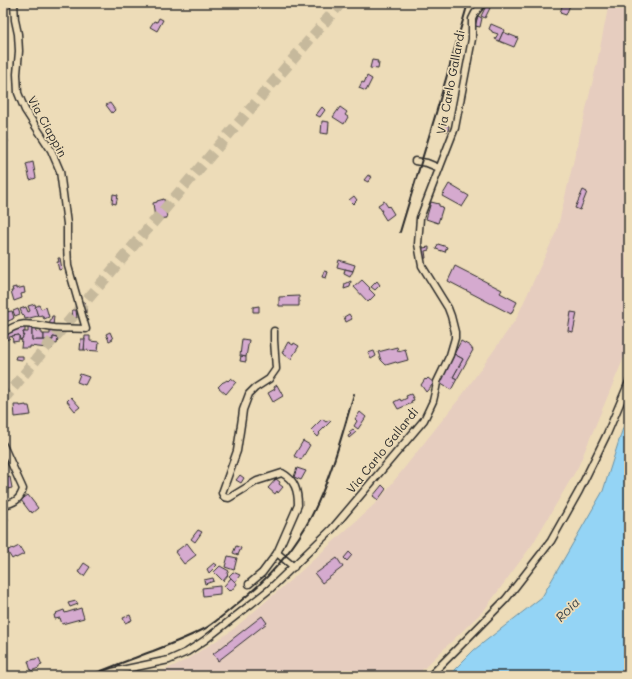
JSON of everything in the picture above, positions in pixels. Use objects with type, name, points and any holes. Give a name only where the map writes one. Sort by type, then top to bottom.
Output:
[{"type":"street","name":"Via Ciappin","points":[[3,332],[20,324],[34,324],[56,328],[86,329],[68,266],[67,224],[60,172],[51,150],[25,110],[18,93],[17,74],[19,45],[14,3]]},
{"type":"street","name":"Via Carlo Gallardi","points":[[101,676],[112,672],[169,660],[187,652],[205,640],[270,589],[332,528],[424,420],[433,401],[437,382],[450,355],[455,338],[455,332],[448,308],[422,266],[418,244],[420,218],[455,128],[472,39],[472,19],[482,3]]},
{"type":"street","points":[[415,161],[427,163],[439,168]]},
{"type":"street","points":[[249,584],[262,573],[277,553],[298,505],[296,489],[291,479],[280,473],[257,482],[229,498],[224,497],[222,493],[236,451],[242,418],[248,398],[252,391],[270,380],[276,369],[274,331]]},
{"type":"street","points":[[430,676],[458,649],[506,598],[551,541],[579,491],[607,434],[629,382]]},
{"type":"street","points":[[3,445],[23,488],[21,495],[16,500],[9,504],[3,505]]},
{"type":"street","points":[[277,553],[294,567]]},
{"type":"shaded area","points":[[609,3],[629,3],[629,338],[625,355],[578,467],[532,545],[485,609],[416,676],[152,676],[184,661],[230,632],[300,572],[378,501],[463,394],[516,319],[557,230],[597,63]]},
{"type":"water","name":"Roia","points":[[629,409],[629,676],[448,676],[474,650],[542,597],[603,491]]},
{"type":"building","points":[[563,3],[570,5],[566,15],[560,13]]},
{"type":"building","points":[[486,6],[490,8],[485,18],[481,16]]},
{"type":"building","points":[[478,16],[482,18],[480,27],[475,26]]},
{"type":"building","points":[[159,18],[163,20],[157,31],[150,27],[154,21],[157,22]]},
{"type":"building","points":[[491,24],[505,30],[499,41],[495,39],[498,34],[489,29]]},
{"type":"building","points":[[503,32],[518,38],[514,47],[499,41]]},
{"type":"building","points":[[372,60],[378,61],[378,69],[370,68]]},
{"type":"building","points":[[367,76],[372,79],[366,91],[359,88],[362,82],[364,83]]},
{"type":"building","points":[[36,100],[38,111],[35,112],[32,106],[33,102]]},
{"type":"building","points":[[110,103],[115,110],[112,113],[106,105]]},
{"type":"building","points":[[322,107],[325,110],[320,117],[316,115]]},
{"type":"building","points":[[340,107],[347,112],[345,115],[348,117],[344,124],[333,117]]},
{"type":"building","points":[[322,121],[329,122],[328,134],[321,133]]},
{"type":"building","points":[[443,124],[449,126],[448,131],[441,130]]},
{"type":"building","points":[[3,126],[5,126],[8,142],[3,143]]},
{"type":"building","points":[[33,162],[36,178],[30,180],[26,164]]},
{"type":"building","points":[[368,175],[372,177],[368,182],[364,180]]},
{"type":"building","points":[[449,184],[469,196],[462,207],[442,196]]},
{"type":"building","points":[[583,190],[587,192],[580,210],[575,208]]},
{"type":"building","points":[[113,194],[118,195],[116,204],[112,203]]},
{"type":"building","points":[[354,196],[357,200],[353,204],[349,200]]},
{"type":"building","points":[[164,199],[167,218],[155,219],[153,203]]},
{"type":"building","points":[[384,201],[394,214],[386,220],[378,205]]},
{"type":"building","points":[[431,202],[439,204],[439,206],[443,207],[438,223],[426,219]]},
{"type":"building","points":[[438,244],[447,247],[445,252],[436,249]]},
{"type":"building","points":[[420,246],[423,246],[423,248],[429,247],[429,250],[425,251],[426,258],[422,259]]},
{"type":"building","points":[[58,258],[60,258],[62,269],[59,270],[57,262],[59,262]]},
{"type":"building","points":[[339,260],[355,265],[353,271],[337,267]]},
{"type":"building","points":[[455,266],[502,290],[500,293],[517,302],[511,314],[448,281]]},
{"type":"building","points":[[345,269],[353,271],[350,277],[344,274]]},
{"type":"building","points":[[324,271],[328,272],[326,278],[322,277]]},
{"type":"building","points":[[362,280],[375,295],[368,302],[354,287]]},
{"type":"building","points":[[351,281],[350,287],[344,289],[345,284]]},
{"type":"building","points":[[377,281],[380,285],[375,290],[371,287]]},
{"type":"building","points":[[16,287],[16,289],[24,287],[25,293],[21,294],[22,298],[14,301],[11,291],[13,291],[12,288]]},
{"type":"building","points":[[299,296],[299,306],[279,306],[279,297]]},
{"type":"building","points":[[80,302],[85,302],[86,313],[83,312]]},
{"type":"building","points":[[35,304],[38,316],[25,319],[20,309],[26,307],[28,312],[30,311],[28,306]]},
{"type":"building","points":[[39,305],[41,309],[46,307],[49,317],[44,319],[42,315],[38,316],[35,307]]},
{"type":"building","points":[[259,306],[259,312],[253,312],[253,307]]},
{"type":"building","points":[[5,307],[6,312],[12,311],[14,318],[6,322],[5,319],[3,319],[3,308]]},
{"type":"building","points":[[18,309],[20,314],[15,316],[13,311]]},
{"type":"building","points":[[72,310],[76,310],[77,318],[73,318]]},
{"type":"building","points":[[571,312],[577,313],[573,332],[568,331]]},
{"type":"building","points":[[349,314],[352,319],[346,322],[344,317]]},
{"type":"building","points":[[52,316],[54,316],[53,326],[49,325]]},
{"type":"building","points":[[25,326],[25,332],[23,332],[24,335],[22,339],[20,340],[19,335],[9,337],[10,338],[7,340],[5,335],[16,327]]},
{"type":"building","points":[[28,327],[32,327],[32,340],[48,340],[47,348],[30,346],[30,348],[21,348],[22,340],[20,340],[24,335],[23,332],[28,332]]},
{"type":"building","points":[[32,327],[36,327],[36,331],[44,334],[44,340],[32,340]]},
{"type":"building","points":[[50,330],[61,331],[60,338],[53,337],[53,340],[44,340],[44,334],[50,334]]},
{"type":"building","points":[[110,332],[113,339],[109,341],[106,334]]},
{"type":"building","points":[[19,335],[19,341],[13,342],[12,336]]},
{"type":"building","points":[[85,336],[90,336],[90,341],[99,342],[98,351],[84,350]]},
{"type":"building","points":[[53,337],[58,338],[57,344],[53,343],[52,349],[47,348],[48,340],[53,340]]},
{"type":"building","points":[[81,339],[85,339],[84,350],[80,350]]},
{"type":"building","points":[[242,339],[249,340],[246,357],[240,356]]},
{"type":"building","points":[[461,341],[470,346],[473,350],[457,379],[453,377],[463,359],[454,354]]},
{"type":"building","points":[[288,342],[299,346],[291,359],[282,353]]},
{"type":"building","points":[[397,347],[398,351],[405,349],[408,360],[386,365],[381,360],[378,352]]},
{"type":"building","points":[[374,351],[376,356],[371,359],[368,353]]},
{"type":"building","points":[[454,354],[463,359],[453,377],[457,379],[451,390],[438,382]]},
{"type":"building","points":[[16,356],[23,356],[23,360],[15,359]]},
{"type":"building","points":[[241,356],[246,357],[246,362],[240,361]]},
{"type":"building","points":[[80,374],[89,377],[85,385],[77,382]]},
{"type":"building","points":[[231,378],[236,382],[226,394],[218,387],[223,382],[228,381]]},
{"type":"building","points":[[428,378],[434,383],[426,392],[421,385],[425,379],[426,380]]},
{"type":"building","points":[[277,385],[283,396],[273,402],[268,393],[275,389],[274,387]]},
{"type":"building","points":[[411,394],[414,400],[411,401],[412,403],[398,409],[394,402],[400,399],[401,401],[407,398],[406,396]]},
{"type":"building","points":[[71,397],[80,407],[75,411],[67,401]]},
{"type":"building","points":[[14,405],[29,406],[31,415],[15,417]]},
{"type":"building","points":[[360,412],[366,417],[358,429],[354,426],[357,421],[355,419]]},
{"type":"building","points":[[322,419],[326,422],[329,420],[331,421],[319,433],[320,434],[318,437],[311,430]]},
{"type":"building","points":[[353,429],[356,432],[349,438],[348,436],[351,434],[349,432]]},
{"type":"building","points":[[303,441],[310,445],[301,460],[294,456]]},
{"type":"building","points":[[297,468],[306,471],[301,480],[294,477]]},
{"type":"building","points":[[240,475],[244,478],[241,483],[236,480]]},
{"type":"building","points":[[10,477],[12,488],[3,490],[3,479]]},
{"type":"building","points":[[276,479],[283,487],[278,493],[277,491],[275,494],[268,488]]},
{"type":"building","points":[[382,485],[386,489],[378,500],[373,496]]},
{"type":"building","points":[[28,495],[38,508],[32,513],[21,500]]},
{"type":"building","points":[[3,511],[6,511],[8,520],[3,521]]},
{"type":"building","points":[[198,530],[202,532],[195,542],[191,539]]},
{"type":"building","points":[[187,543],[196,555],[184,564],[175,552]]},
{"type":"building","points":[[19,546],[24,554],[12,559],[7,551]]},
{"type":"building","points":[[236,546],[241,548],[238,555],[233,553]]},
{"type":"building","points":[[349,552],[352,555],[347,561],[344,558]]},
{"type":"building","points":[[228,556],[237,558],[234,570],[225,567]]},
{"type":"building","points":[[337,558],[343,567],[322,583],[315,574]]},
{"type":"building","points":[[84,563],[90,567],[84,576],[78,572]]},
{"type":"building","points":[[214,563],[217,565],[209,573],[207,569]]},
{"type":"building","points":[[220,566],[229,571],[227,574],[228,575],[223,581],[214,572]]},
{"type":"building","points":[[233,572],[240,575],[235,582],[229,576]]},
{"type":"building","points":[[213,578],[214,581],[205,584],[204,580]]},
{"type":"building","points":[[231,578],[237,584],[231,591],[229,591],[224,586]]},
{"type":"building","points":[[220,586],[220,594],[203,596],[202,588]]},
{"type":"building","points":[[76,601],[78,604],[70,607],[68,603]]},
{"type":"building","points":[[81,608],[84,618],[62,624],[60,618],[55,619],[54,615],[57,614],[56,613],[64,610],[65,613]]},
{"type":"building","points":[[130,615],[132,620],[125,623],[123,618]]},
{"type":"building","points":[[262,616],[267,623],[218,661],[213,654]]},
{"type":"building","points":[[39,658],[42,665],[31,671],[28,661]]},
{"type":"tunnel","points":[[3,400],[341,3]]},
{"type":"railway","points":[[400,232],[468,3]]},
{"type":"railway","points":[[88,676],[173,643],[206,628],[248,595],[269,575],[296,542],[311,517],[336,456],[354,394]]}]
